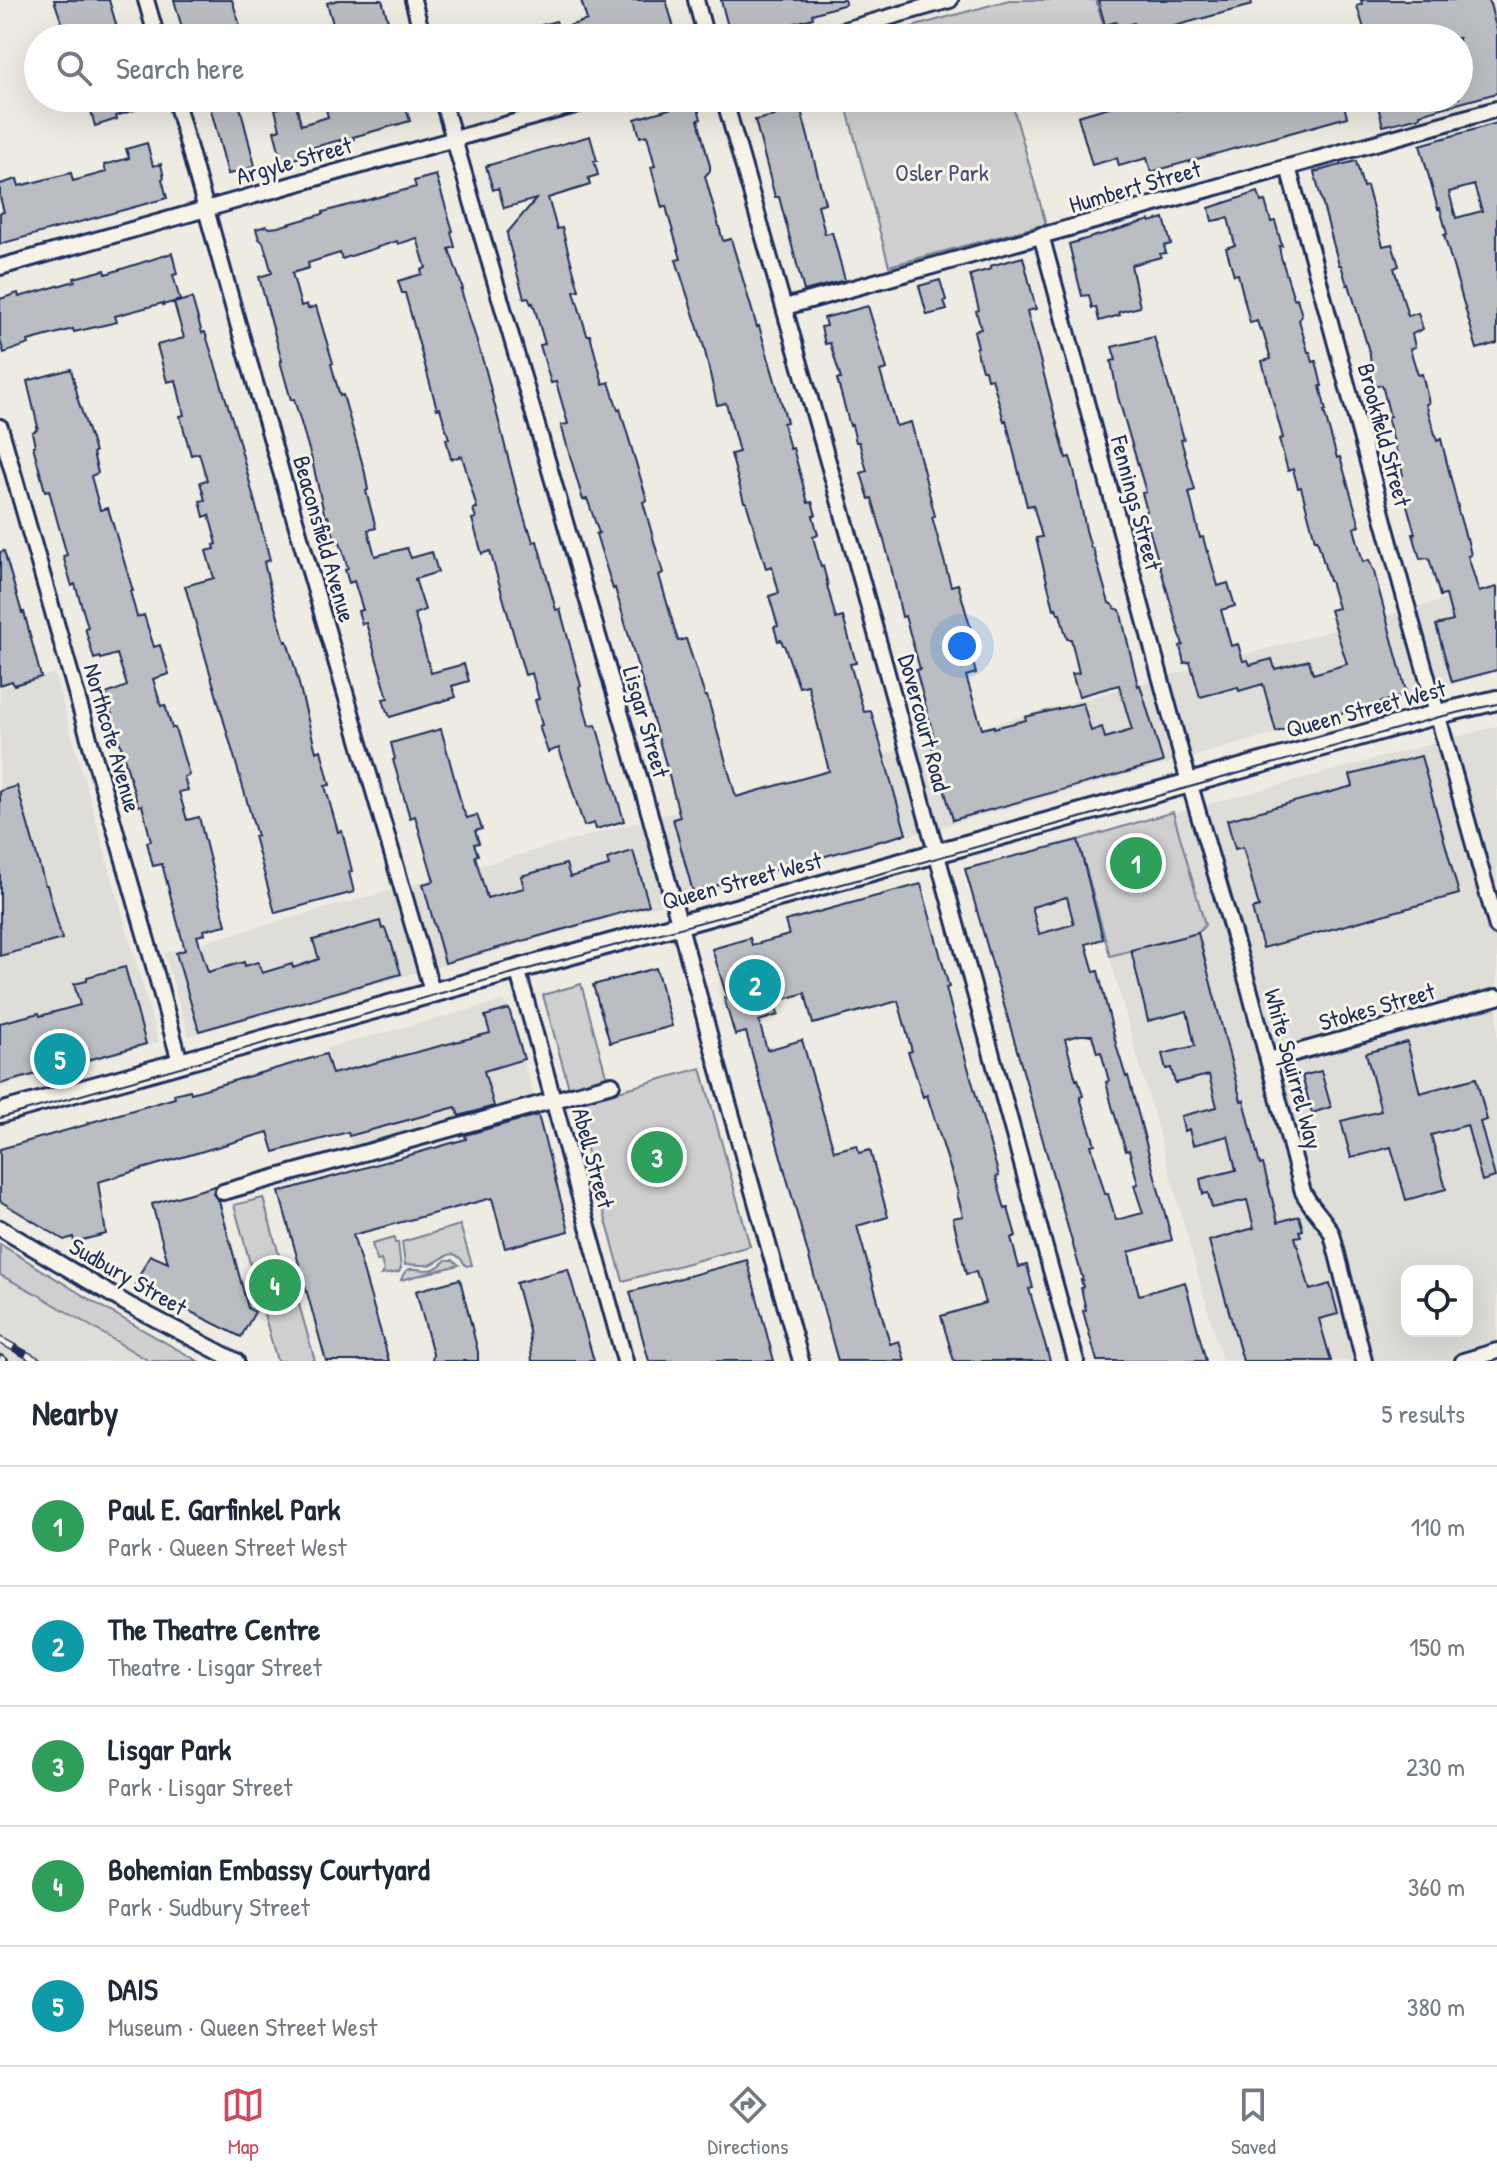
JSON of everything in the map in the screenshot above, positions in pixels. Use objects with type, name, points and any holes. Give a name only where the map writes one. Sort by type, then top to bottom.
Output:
[{"type":"main road","name":"Queen Street West","points":[[0,1113],[679,922],[1497,700]]},
{"type":"street","points":[[146,0],[153,24]]},
{"type":"street","points":[[413,0],[419,24]]},
{"type":"street","points":[[696,0],[702,24]]},
{"type":"street","points":[[865,24],[950,0]]},
{"type":"street","name":"Humbert Street","points":[[785,307],[1497,109]]},
{"type":"street","name":"Beaconsfield Avenue","points":[[179,112],[432,991]]},
{"type":"street","name":"Lisgar Street","points":[[446,112],[650,815],[801,1361]]},
{"type":"street","name":"Argyle Street","points":[[0,267],[549,112]]},
{"type":"street","name":"Dovercourt Road","points":[[728,112],[785,307],[1076,1361]]},
{"type":"street","name":"Brookfield Street","points":[[1288,167],[1497,927]]},
{"type":"street","name":"Fennings Street","points":[[1041,235],[1190,782]]},
{"type":"street","name":"Northcote Avenue","points":[[0,427],[180,1062]]},
{"type":"street","name":"White Squirrel Way","points":[[1190,782],[1303,1192],[1326,1221],[1332,1234],[1364,1361]]},
{"type":"street","name":"Abell Street","points":[[517,968],[625,1361]]},
{"type":"street","name":"Stokes Street","points":[[1269,1060],[1497,997]]},
{"type":"street","points":[[223,1192],[612,1084]]},
{"type":"street","name":"Sudbury Street","points":[[0,1228],[129,1305],[236,1361]]},
{"type":"street","points":[[1463,1361],[1497,1351]]},
{"type":"shaded area","points":[[1497,585],[1497,672],[189,1036],[164,953]]},
{"type":"shaded area","points":[[54,673],[158,1039],[157,1043],[0,1087],[0,688]]},
{"type":"shaded area","points":[[1497,726],[1497,1361],[1222,1361],[1105,940],[1033,959],[1006,857]]},
{"type":"shaded area","points":[[503,1001],[509,1009],[537,1109],[355,1158],[327,1048]]},
{"type":"shaded area","points":[[0,1276],[37,1294],[148,1361],[0,1361]]},
{"type":"green space","points":[[1009,0],[1096,0],[1103,24],[922,24]]},
{"type":"green space","name":"Osler Park","points":[[848,112],[1014,112],[1046,224],[889,266]]},
{"type":"green space","points":[[1173,812],[1205,925],[1198,933],[1110,956],[1078,840]]},
{"type":"green space","points":[[581,984],[611,1093],[701,1068],[750,1246],[623,1281],[543,995]]},
{"type":"green space","points":[[263,1198],[282,1266],[289,1269],[315,1361],[277,1361],[234,1205]]},
{"type":"green space","points":[[460,1225],[472,1265],[466,1266],[457,1256],[450,1254],[429,1265],[405,1265],[402,1242]]},
{"type":"green space","points":[[394,1238],[398,1243],[401,1268],[399,1272],[381,1275],[384,1271],[381,1260],[377,1261],[372,1244]]},
{"type":"green space","points":[[0,1244],[198,1361],[149,1361],[0,1275]]},
{"type":"green space","points":[[446,1260],[453,1260],[459,1265],[401,1280],[407,1270],[430,1270]]},
{"type":"building","points":[[54,0],[109,0],[116,24],[62,24]]},
{"type":"building","points":[[174,0],[232,0],[240,24],[181,24]]},
{"type":"building","points":[[382,0],[389,24],[333,24],[327,3]]},
{"type":"building","points":[[581,0],[666,0],[673,24],[575,24],[587,20]]},
{"type":"building","points":[[721,0],[845,0],[846,4],[812,14],[813,18],[792,24],[727,24]]},
{"type":"building","points":[[1098,0],[1251,0],[1252,5],[1182,24],[1105,24]]},
{"type":"building","points":[[1361,0],[1489,0],[1497,31],[1497,93],[1473,100],[1473,24],[1363,24],[1357,6],[1362,4]]},
{"type":"building","points":[[91,112],[128,112],[116,116],[117,119],[95,126]]},
{"type":"building","points":[[212,112],[241,112],[255,166],[250,170],[228,174]]},
{"type":"building","points":[[276,112],[298,112],[301,125],[328,117],[327,112],[407,112],[410,121],[353,137],[354,140],[341,144],[340,140],[314,147],[315,153],[282,162],[274,131],[280,129]]},
{"type":"building","points":[[659,112],[699,112],[701,119],[698,120],[710,166],[705,176],[723,241],[731,239],[759,326],[787,422],[783,423],[790,449],[793,448],[808,503],[812,502],[816,515],[813,516],[818,535],[813,537],[836,619],[843,617],[856,663],[850,664],[864,712],[871,711],[906,834],[693,892],[673,819],[680,817],[665,761],[615,588],[596,534],[599,533],[588,501],[583,500],[561,425],[568,424],[556,382],[551,383],[540,345],[545,344],[533,303],[528,297],[524,298],[509,244],[507,233],[536,199],[504,208],[498,188],[493,190],[486,166],[590,136],[598,175],[588,178],[590,185],[548,198],[557,229],[562,228],[579,290],[574,291],[603,384],[609,382],[620,409],[647,500],[643,502],[663,573],[659,575],[678,641],[686,639],[707,696],[736,797],[829,771],[808,685],[799,687],[784,645],[781,640],[778,641],[774,627],[778,626],[769,596],[779,593],[772,566],[766,568],[744,502],[731,454],[739,452],[726,403],[717,405],[704,347],[676,260],[681,259],[651,167],[655,166],[647,135],[640,137],[635,119]]},
{"type":"building","points":[[768,112],[802,112],[825,203],[818,205],[825,234],[832,232],[845,280],[804,291],[755,120],[774,116]]},
{"type":"building","points":[[1092,112],[1346,112],[1347,117],[1151,172],[1147,158],[1119,166],[1117,158],[1092,165],[1078,116]]},
{"type":"building","points":[[1380,112],[1427,112],[1420,114],[1420,117],[1383,126]]},
{"type":"building","points":[[1497,123],[1497,343],[1477,349],[1420,145]],"holes":[[[1474,185],[1482,211],[1456,218],[1449,192]]]},
{"type":"building","points":[[147,143],[153,166],[161,164],[167,198],[0,244],[0,213],[4,212],[0,184],[17,179],[19,186],[71,173],[73,181],[106,172],[104,165],[129,158],[126,149]]},
{"type":"building","points":[[1356,161],[1363,187],[1367,186],[1383,246],[1392,244],[1399,266],[1394,268],[1408,316],[1418,313],[1423,329],[1412,334],[1415,347],[1410,349],[1418,375],[1422,374],[1429,403],[1426,404],[1437,441],[1441,439],[1479,592],[1497,587],[1497,670],[1452,682],[1436,625],[1453,621],[1446,595],[1440,596],[1429,558],[1420,559],[1399,476],[1403,475],[1387,417],[1390,416],[1382,385],[1373,387],[1368,368],[1371,368],[1370,355],[1349,284],[1339,265],[1314,172]]},
{"type":"building","points":[[436,175],[453,231],[455,247],[449,249],[486,371],[517,493],[533,542],[537,541],[556,610],[560,609],[589,726],[596,725],[624,821],[596,829],[594,823],[584,826],[559,748],[548,752],[539,726],[542,725],[535,700],[539,699],[532,673],[525,675],[490,551],[482,554],[472,519],[476,518],[473,509],[477,508],[462,456],[451,459],[440,408],[437,409],[405,293],[402,293],[398,281],[422,274],[421,270],[426,268],[417,238],[398,244],[397,241],[342,259],[340,253],[308,263],[309,268],[292,273],[301,306],[307,304],[308,309],[316,306],[340,396],[343,395],[365,473],[366,491],[376,528],[368,530],[375,556],[407,548],[411,558],[432,552],[438,572],[415,579],[425,610],[414,614],[431,673],[464,664],[469,681],[452,686],[456,697],[390,717],[383,699],[388,698],[366,623],[362,624],[358,611],[363,610],[354,581],[349,583],[340,542],[336,543],[328,516],[325,517],[312,460],[294,399],[291,400],[259,277],[272,273],[256,229],[278,227],[416,187],[414,181]]},
{"type":"building","points":[[1258,192],[1261,202],[1265,201],[1271,222],[1275,221],[1282,246],[1279,246],[1281,257],[1302,316],[1299,320],[1308,352],[1313,362],[1316,361],[1324,411],[1337,458],[1340,457],[1360,526],[1354,528],[1363,562],[1369,560],[1374,572],[1407,695],[1276,732],[1263,684],[1200,697],[1190,662],[1184,663],[1180,646],[1183,645],[1144,512],[1147,511],[1142,493],[1146,492],[1118,397],[1111,361],[1116,360],[1112,347],[1154,337],[1184,439],[1181,440],[1195,490],[1189,492],[1200,538],[1203,537],[1218,586],[1228,583],[1235,606],[1221,610],[1231,646],[1238,644],[1243,661],[1248,660],[1250,665],[1272,659],[1275,669],[1309,660],[1313,674],[1347,664],[1330,610],[1338,608],[1330,581],[1301,487],[1298,488],[1293,469],[1288,471],[1279,439],[1283,438],[1262,361],[1271,359],[1262,329],[1257,321],[1250,323],[1238,274],[1234,275],[1226,248],[1235,245],[1228,218],[1212,221],[1209,208]]},
{"type":"building","points":[[1164,218],[1171,244],[1164,246],[1166,253],[1131,265],[1140,307],[1099,321],[1089,295],[1082,296],[1069,244]]},
{"type":"building","points":[[172,253],[177,274],[173,275],[180,300],[115,316],[117,322],[28,341],[29,344],[4,353],[0,340],[0,299],[18,293],[19,297],[105,270],[106,274]]},
{"type":"building","points":[[1023,257],[1036,309],[1027,311],[1066,458],[1070,457],[1074,470],[1086,530],[1109,603],[1120,610],[1138,686],[1163,762],[953,820],[932,746],[936,745],[916,670],[920,669],[905,616],[902,617],[872,498],[869,499],[861,473],[867,471],[859,442],[856,442],[850,426],[830,343],[825,344],[821,327],[826,326],[824,318],[868,306],[887,369],[880,371],[896,426],[911,422],[951,586],[958,584],[972,633],[965,635],[976,673],[966,676],[982,729],[1083,703],[1091,731],[1102,727],[1105,738],[1132,730],[1119,685],[1079,696],[1072,674],[1079,673],[1071,639],[1067,639],[1060,614],[1054,609],[1036,538],[1042,537],[1033,505],[1027,506],[1006,420],[992,378],[987,379],[985,370],[982,370],[976,348],[974,331],[981,329],[970,275]]},
{"type":"building","points":[[940,280],[947,310],[927,315],[919,286]]},
{"type":"building","points":[[192,298],[238,438],[270,560],[264,562],[274,603],[295,668],[316,752],[321,750],[330,785],[325,786],[338,832],[342,831],[352,871],[349,872],[354,892],[275,913],[254,836],[257,836],[185,586],[214,578],[206,551],[215,549],[214,545],[217,544],[209,515],[204,517],[200,501],[205,500],[200,482],[207,480],[199,453],[191,455],[180,416],[184,415],[176,380],[167,382],[157,345],[184,338],[174,303]]},
{"type":"building","points":[[71,369],[95,452],[98,473],[91,476],[100,510],[108,508],[133,591],[130,591],[137,617],[144,615],[154,647],[160,645],[169,674],[153,679],[161,706],[165,705],[172,728],[175,728],[189,775],[184,777],[188,790],[179,792],[187,820],[199,817],[226,925],[204,930],[205,934],[197,936],[208,972],[244,962],[245,966],[258,962],[262,973],[292,964],[293,968],[319,959],[313,940],[380,921],[391,942],[401,974],[199,1031],[176,953],[185,950],[162,864],[153,866],[147,842],[151,841],[142,805],[138,806],[106,694],[127,686],[117,654],[94,659],[85,628],[88,627],[63,556],[67,555],[49,490],[45,491],[33,446],[32,432],[38,427],[27,381]]},
{"type":"building","points":[[4,551],[41,677],[14,685],[12,681],[0,685],[0,552]]},
{"type":"building","points":[[441,729],[463,810],[467,818],[477,815],[482,829],[475,831],[479,843],[474,844],[487,898],[524,888],[521,876],[566,864],[570,877],[609,866],[607,859],[633,851],[649,905],[445,963],[423,884],[434,881],[415,816],[410,818],[391,743]]},
{"type":"building","points":[[1421,756],[1459,894],[1263,948],[1252,909],[1259,907],[1243,847],[1235,849],[1227,820],[1353,786],[1350,775]]},
{"type":"building","points":[[17,786],[62,939],[0,956],[0,791]]},
{"type":"building","points":[[1078,840],[1103,939],[1086,944],[1094,972],[1098,971],[1172,1240],[1129,1252],[1131,1263],[1139,1295],[1185,1282],[1206,1361],[1097,1361],[1083,1311],[1086,1310],[1081,1288],[1083,1280],[965,869]],"holes":[[[1067,897],[1074,924],[1039,934],[1032,907]],[[1092,1035],[1097,1053],[1101,1052],[1112,1106],[1126,1151],[1129,1150],[1138,1184],[1134,1185],[1143,1213],[1116,1220],[1108,1194],[1105,1194],[1091,1145],[1095,1144],[1080,1097],[1083,1096],[1065,1039]]]},
{"type":"building","points":[[921,884],[949,987],[946,988],[952,1011],[999,1176],[996,1177],[1016,1236],[1011,1238],[1019,1267],[1027,1265],[1033,1288],[1029,1289],[1050,1361],[954,1361],[941,1316],[985,1303],[976,1272],[966,1274],[953,1218],[963,1216],[958,1193],[927,1095],[923,1097],[908,1052],[912,1051],[898,1001],[813,1024],[805,993],[775,1002],[778,1015],[759,1021],[767,1050],[802,1040],[834,1151],[857,1145],[859,1153],[870,1150],[888,1217],[857,1226],[890,1344],[899,1341],[905,1361],[838,1361],[746,1032],[735,1035],[724,998],[727,997],[712,949],[750,938],[752,945],[789,935],[785,921]]},
{"type":"building","points":[[1198,933],[1241,1101],[1244,1100],[1278,1222],[1299,1216],[1303,1230],[1299,1231],[1301,1236],[1295,1237],[1310,1290],[1330,1284],[1338,1314],[1319,1319],[1331,1361],[1243,1361],[1209,1241],[1254,1228],[1247,1200],[1212,1208],[1208,1193],[1203,1194],[1200,1179],[1236,1170],[1228,1136],[1193,1145],[1189,1129],[1184,1131],[1181,1116],[1217,1107],[1209,1075],[1175,1083],[1171,1068],[1166,1069],[1162,1054],[1195,1046],[1187,1011],[1148,1021],[1131,950]]},
{"type":"building","points":[[125,967],[146,1044],[0,1084],[0,1023],[80,1005],[74,984],[87,981],[87,977]]},
{"type":"building","points":[[656,968],[672,1026],[610,1043],[593,985]]},
{"type":"building","points":[[509,1009],[524,1059],[484,1071],[494,1106],[459,1116],[456,1107],[349,1136],[348,1132],[274,1152],[268,1132],[98,1182],[106,1234],[74,1242],[73,1237],[64,1240],[0,1201],[0,1149],[175,1098],[174,1094],[190,1090],[191,1093],[326,1054],[332,1074],[490,1033],[485,1016]]},
{"type":"building","points":[[1407,1042],[1420,1093],[1476,1078],[1487,1120],[1480,1122],[1495,1177],[1482,1181],[1467,1125],[1431,1135],[1446,1189],[1406,1200],[1391,1147],[1351,1158],[1341,1121],[1381,1111],[1366,1053]]},
{"type":"building","points":[[1321,1071],[1331,1107],[1312,1113],[1302,1076]]},
{"type":"building","points":[[538,1115],[569,1231],[505,1248],[492,1198],[353,1235],[389,1361],[326,1361],[279,1192],[466,1139],[465,1135]]},
{"type":"building","points":[[215,1186],[213,1194],[219,1201],[248,1308],[255,1312],[241,1337],[135,1284],[150,1255],[168,1263],[152,1204]]},
{"type":"building","points":[[747,1260],[774,1361],[649,1361],[630,1292]]},
{"type":"building","points":[[568,1269],[594,1361],[532,1361],[529,1331],[516,1283]]},
{"type":"building","points":[[460,1279],[478,1361],[432,1361],[433,1354],[416,1291]]},
{"type":"tram line","points":[[0,1118],[480,982],[1439,717],[1497,704]]},
{"type":"railway","points":[[0,1340],[38,1361]]},
{"type":"railway","points":[[0,1358],[5,1361]]},
{"type":"place","name":"Paul E. Garfinkel Park","points":[[1136,863]]},
{"type":"place","name":"The Theatre Centre","points":[[755,985]]},
{"type":"place","name":"DAIS","points":[[60,1059]]},
{"type":"place","name":"Lisgar Park","points":[[657,1157]]},
{"type":"place","name":"Bohemian Embassy Courtyard","points":[[275,1285]]}]
